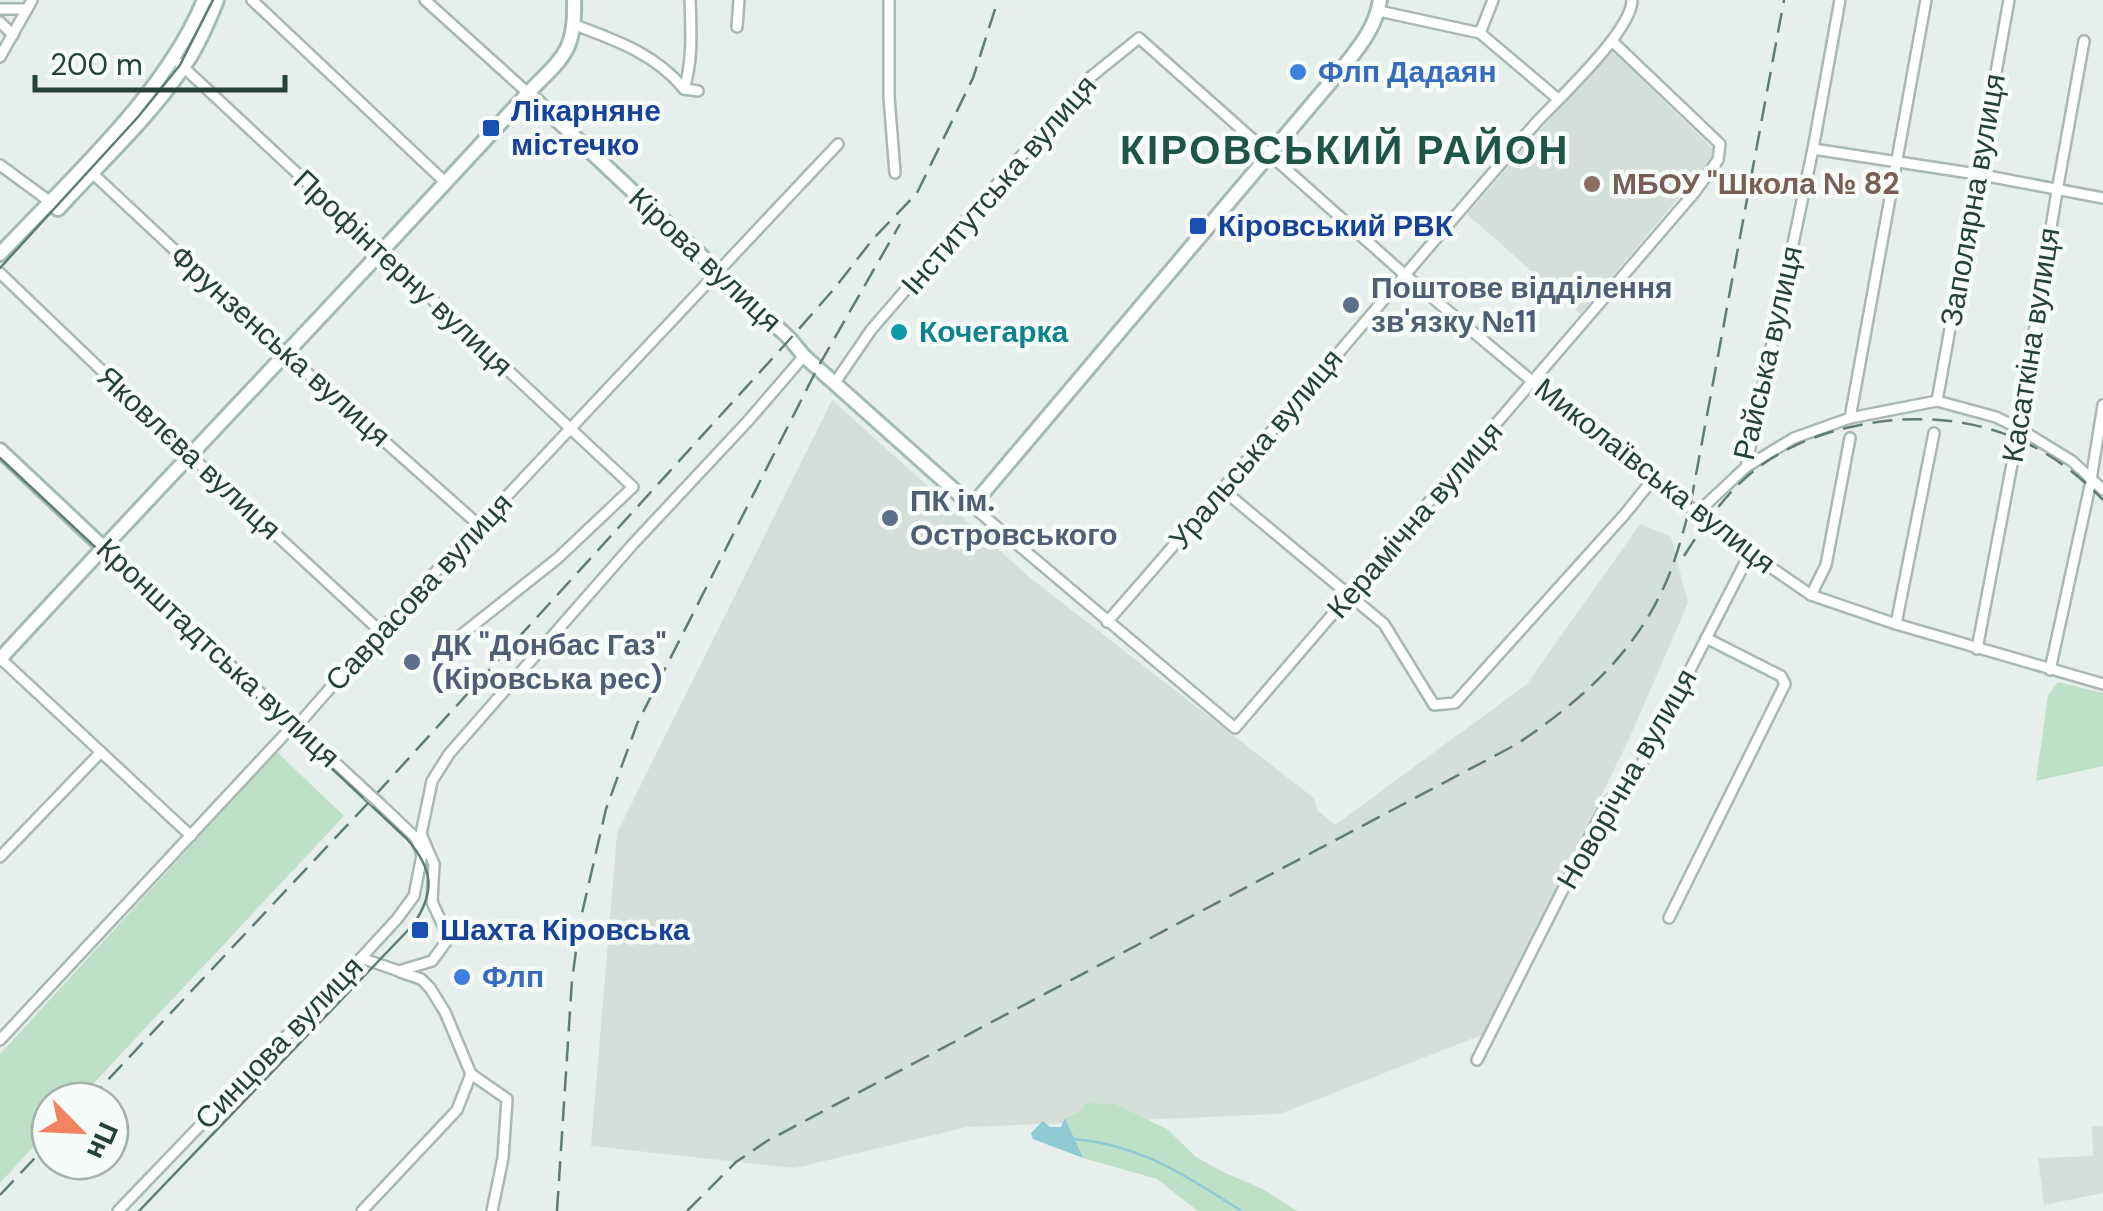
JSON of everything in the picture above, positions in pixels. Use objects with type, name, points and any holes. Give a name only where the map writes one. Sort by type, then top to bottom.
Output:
[{"type":"main road","points":[[178,63],[204,0]]},
{"type":"main road","points":[[0,254],[141,119],[209,20],[217,0]]},
{"type":"main road","points":[[0,658],[568,51],[575,25],[574,0]]},
{"type":"main road","points":[[972,506],[1366,37],[1380,6]]},
{"type":"main road","name":"Кірова вулиця","points":[[528,94],[834,384],[972,506]]},
{"type":"main road","name":"Кронштадтська вулиця","points":[[0,450],[103,547]]},
{"type":"street","points":[[252,0],[446,183]]},
{"type":"street","points":[[425,0],[528,94]]},
{"type":"street","points":[[684,88],[688,75],[690,0]]},
{"type":"street","points":[[738,27],[739,0]]},
{"type":"street","points":[[889,0],[889,97],[895,173]]},
{"type":"street","points":[[1480,33],[1492,0]]},
{"type":"street","name":"Уральська вулиця","points":[[1108,622],[1404,274],[1612,41],[1632,10],[1632,0]]},
{"type":"street","name":"Райська вулиця","points":[[1698,512],[1746,467],[1840,0]]},
{"type":"street","points":[[1850,418],[1926,0]]},
{"type":"street","name":"Заполярна вулиця","points":[[1937,401],[2008,0]]},
{"type":"street","points":[[0,9],[29,4]]},
{"type":"street","points":[[0,58],[29,4]]},
{"type":"street","points":[[1380,6],[1480,33],[1558,99]]},
{"type":"street","points":[[0,22],[13,35]]},
{"type":"street","points":[[575,25],[629,45],[684,88],[698,91]]},
{"type":"street","name":"Інститутська вулиця","points":[[834,384],[871,330],[1087,80],[1139,38],[1269,154]]},
{"type":"street","name":"Керамічна вулиця","points":[[1108,622],[1235,728],[1350,596],[1718,160],[1720,144],[1612,41]]},
{"type":"street","name":"Касаткіна вулиця","points":[[1977,649],[2084,42]]},
{"type":"street","name":"Профінтерну вулиця","points":[[178,63],[633,487],[558,558],[451,643],[442,646]]},
{"type":"street","name":"Саврасова вулиця","points":[[0,1040],[838,144]]},
{"type":"street","points":[[1813,148],[2103,198]]},
{"type":"street","name":"Миколаївська вулиця","points":[[1269,154],[1404,274],[1652,479],[1811,595],[1977,649],[2103,684]]},
{"type":"street","points":[[0,165],[54,205]]},
{"type":"street","name":"Фрунзенська вулиця","points":[[88,169],[286,354],[480,526]]},
{"type":"street","name":"Яковлєва вулиця","points":[[0,273],[380,631]]},
{"type":"street","points":[[399,971],[432,962],[449,938],[432,902],[434,864],[421,834],[432,781],[449,754],[804,356]]},
{"type":"street","points":[[1746,467],[1794,438],[1850,418],[1937,401],[2018,428],[2072,461],[2103,490]]},
{"type":"street","points":[[2050,670],[2103,405]]},
{"type":"street","points":[[1896,624],[1934,433]]},
{"type":"street","points":[[1811,595],[1826,565],[1850,438]]},
{"type":"street","points":[[1223,490],[1384,624],[1434,705],[1455,703],[1652,479]]},
{"type":"street","points":[[972,506],[1108,622]]},
{"type":"street","name":"Кронштадтська вулиця","points":[[103,547],[416,838],[422,850],[420,864]]},
{"type":"street","name":"Новорічна вулиця","points":[[1477,1060],[1606,804],[1636,775],[1750,553]]},
{"type":"street","points":[[1669,918],[1785,681],[1706,638]]},
{"type":"street","points":[[0,658],[190,836]]},
{"type":"street","points":[[0,857],[101,752]]},
{"type":"street","name":"Синцова вулиця","points":[[118,1211],[397,919],[414,896],[420,864]]},
{"type":"street","points":[[361,958],[421,979],[445,1012],[470,1074],[507,1099],[504,1158],[492,1211]]},
{"type":"street","points":[[362,1211],[457,1110],[470,1074]]},
{"type":"shaded area","name":"МБОУ \"Школа № 82","points":[[1611,49],[1717,153],[1580,314],[1467,214]]},
{"type":"shaded area","points":[[832,400],[1029,577],[1314,798],[1317,810],[1335,825],[1527,684],[1640,524],[1671,537],[1688,603],[1630,737],[1484,1034],[1280,1114],[967,1127],[795,1168],[591,1146],[617,833]]},
{"type":"shaded area","points":[[2092,1126],[2103,1126],[2103,1193],[2044,1205],[2038,1158],[2093,1156]]},
{"type":"green space","points":[[2058,682],[2103,693],[2103,766],[2036,781],[2048,695]]},
{"type":"green space","points":[[277,752],[344,816],[96,1081],[30,1081],[30,1151],[0,1183],[0,1054]]},
{"type":"green space","points":[[1086,1103],[1115,1104],[1167,1129],[1196,1157],[1261,1188],[1297,1211],[1198,1211],[1157,1179],[1083,1158],[1065,1118],[1081,1111]]},
{"type":"water","points":[[1065,1118],[1083,1158],[1033,1139],[1031,1133],[1043,1121],[1050,1127],[1061,1127]]},
{"type":"waterway","points":[[1075,1139],[1116,1146],[1152,1159],[1241,1211]]},
{"type":"tram line","points":[[0,268],[138,117],[180,65],[213,0]]},
{"type":"tram line","points":[[0,458],[407,839],[422,860],[428,880],[425,901],[413,925],[139,1211]]},
{"type":"railway","points":[[107,1081],[369,802],[790,339],[873,239],[917,193],[973,78],[998,0]]},
{"type":"railway","points":[[687,1211],[736,1162],[767,1141],[1517,744],[1599,679],[1633,640],[1665,585],[1690,507],[1784,0]]},
{"type":"railway","points":[[557,1211],[572,980],[580,922],[606,809],[637,724],[818,367],[900,224]]},
{"type":"railway","points":[[1684,556],[1722,502],[1760,466],[1820,435],[1882,421],[1951,421],[2016,439],[2047,454],[2103,500]]},
{"type":"railway","points":[[0,1195],[30,1163]]},
{"type":"place","name":"Флп Дадаян","points":[[1298,72]]},
{"type":"place","name":"Лікарняне містечко","points":[[491,128]]},
{"type":"place","name":"МБОУ \"Школа № 82","points":[[1592,184]]},
{"type":"place","name":"Кіровський РВК","points":[[1198,226]]},
{"type":"place","name":"Поштове відділення зв'язку №11","points":[[1351,305]]},
{"type":"place","name":"Кочегарка","points":[[899,332]]},
{"type":"place","name":"ПК ім. Островського","points":[[890,518]]},
{"type":"place","name":"ДК \"Донбас Газ\" (Кіровська рес)","points":[[412,662]]},
{"type":"place","name":"Шахта Кіровська","points":[[420,930]]},
{"type":"place","name":"Флп","points":[[462,977]]},
{"type":"district","name":"КІРОВСЬКИЙ РАЙОН","points":[[1345,150]]}]
